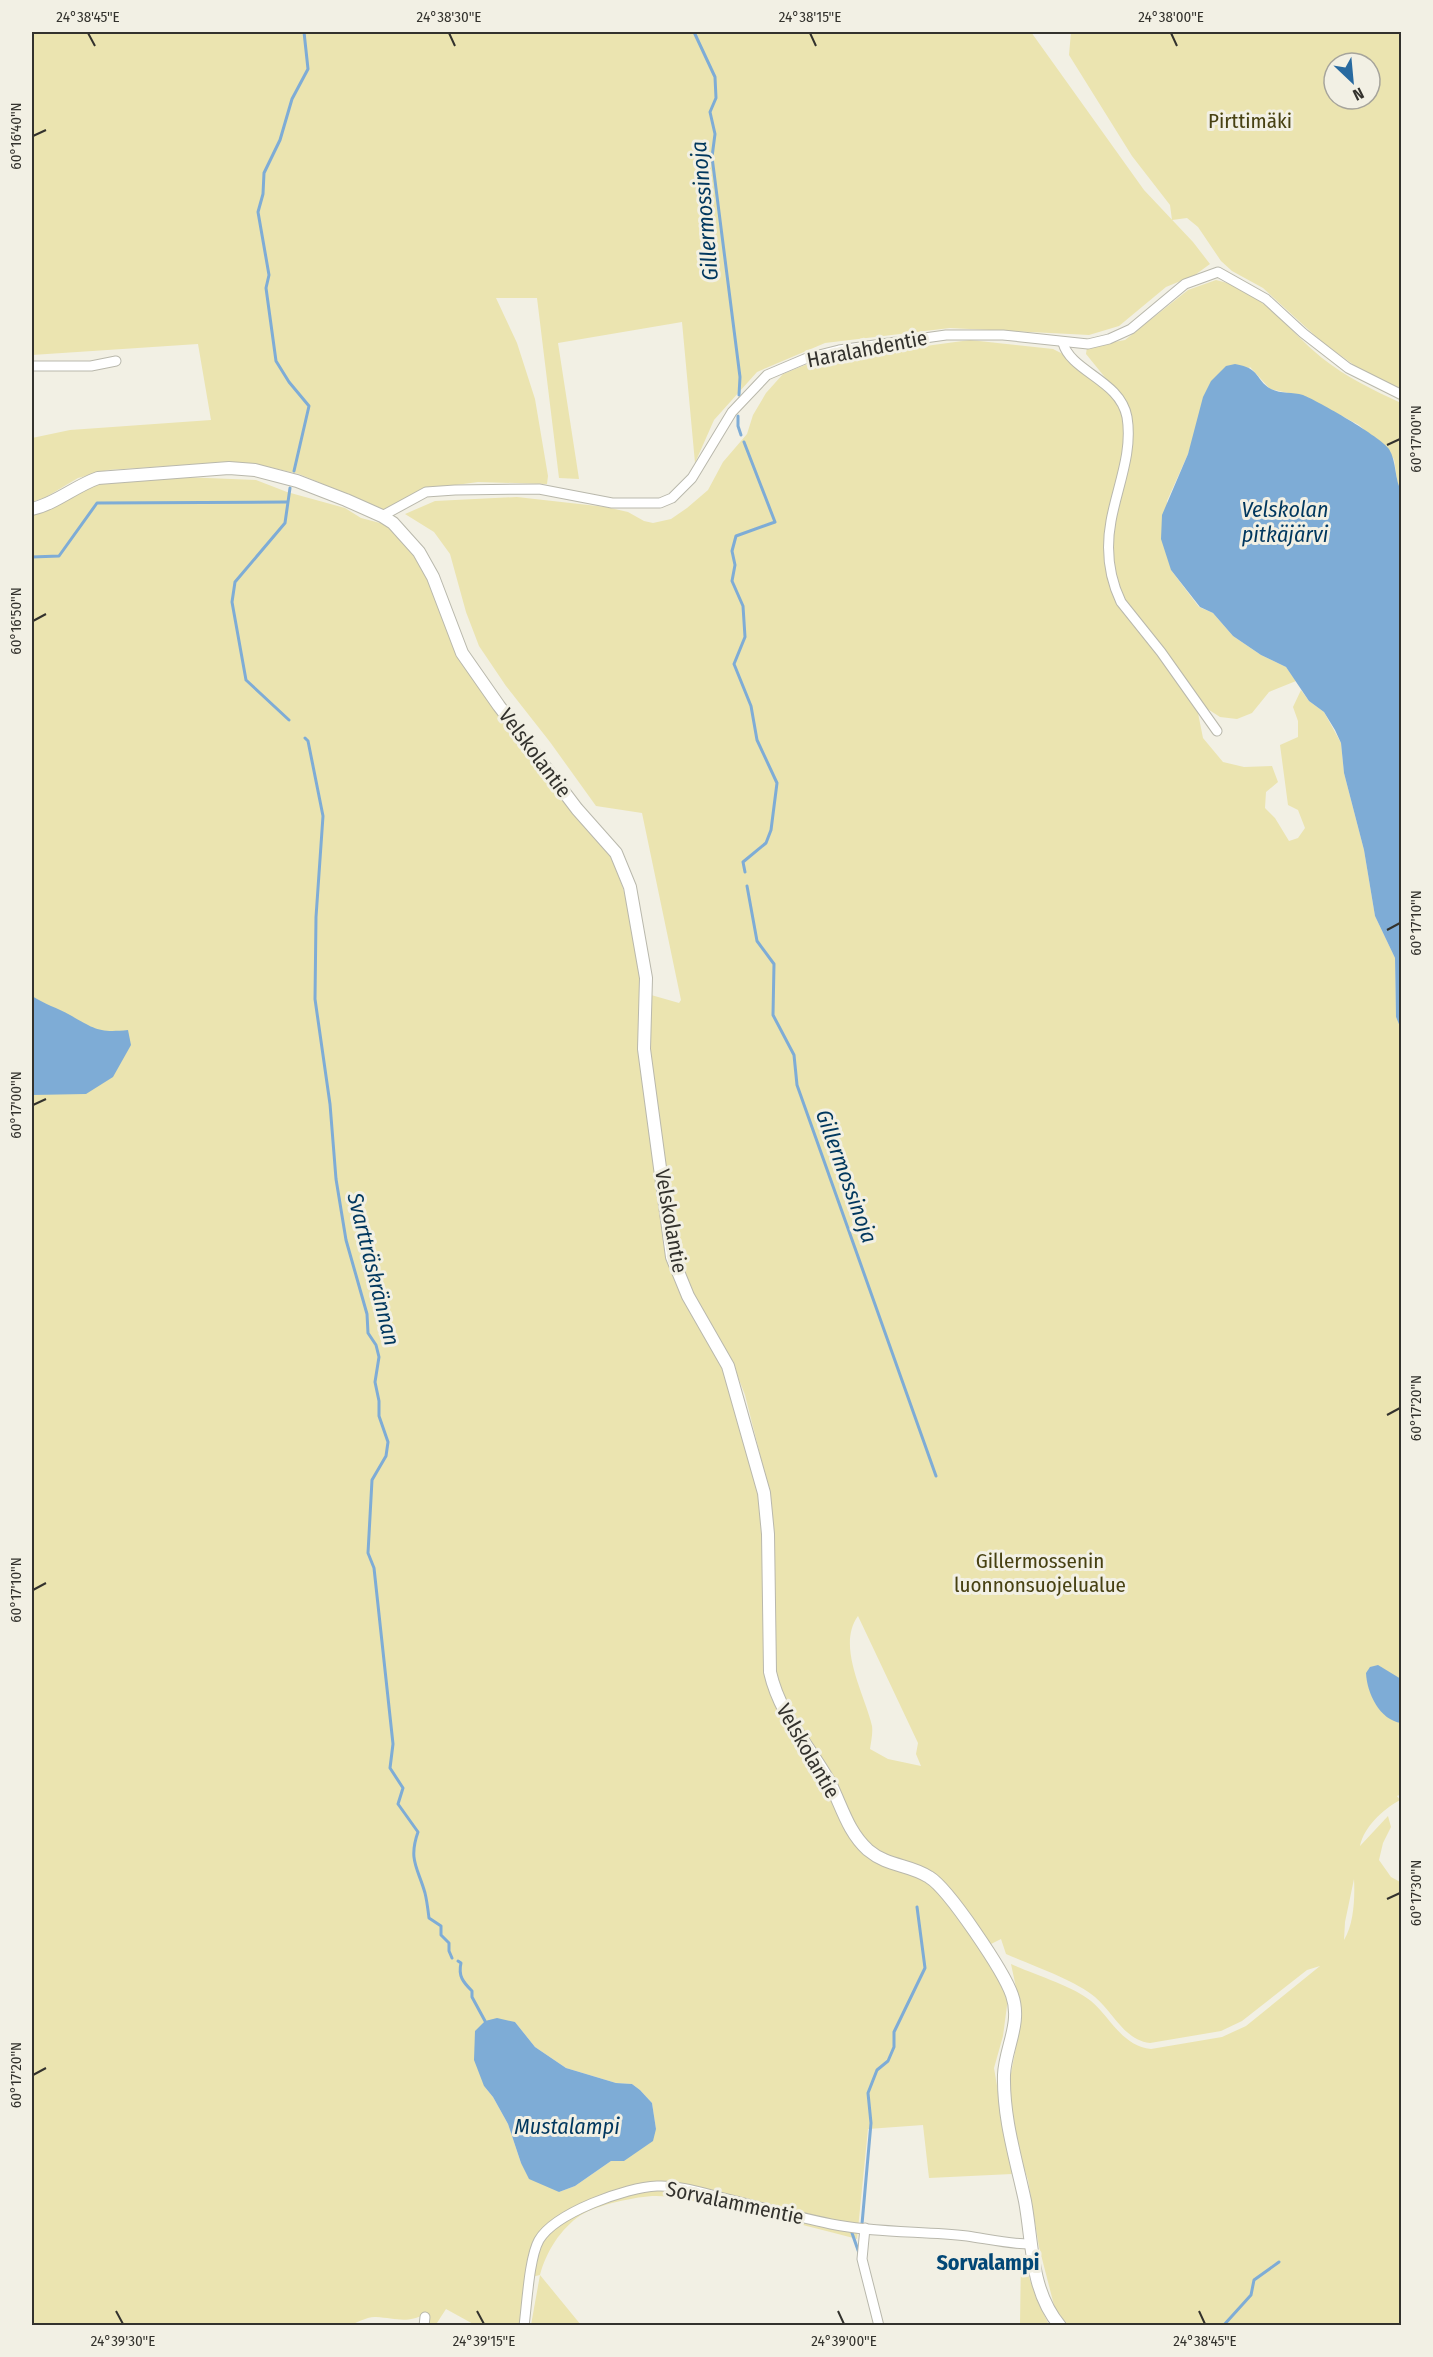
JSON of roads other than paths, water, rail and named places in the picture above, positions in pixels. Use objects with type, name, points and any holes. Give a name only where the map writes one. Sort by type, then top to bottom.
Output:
[{"type":"street","name":"Haralahdentie","points":[[382,516],[426,492],[455,490],[539,489],[612,503],[660,503],[672,498],[692,478],[732,412],[766,375],[797,362],[838,351],[946,335],[1004,335],[1088,344],[1109,339],[1131,329],[1178,289],[1218,272],[1266,299],[1303,333],[1348,368],[1401,395]]},
{"type":"street","points":[[1063,343],[1066,352],[1110,388],[1121,402],[1127,419],[1127,456],[1110,532],[1111,573],[1117,593],[1121,602],[1161,652],[1217,731]]},
{"type":"street","points":[[32,366],[91,366],[116,361]]},
{"type":"street","name":"Velskolantie","points":[[32,509],[98,478],[229,468],[255,470],[297,481],[382,516],[405,535],[419,552],[433,577],[462,653],[578,810],[607,842],[626,873],[646,978],[644,1049],[672,1257],[688,1296],[728,1366],[764,1493],[768,1534],[770,1672],[774,1688],[791,1724],[819,1765],[857,1839],[881,1859],[921,1873],[937,1882],[982,1944],[1013,1996],[1016,2016],[1006,2054],[1004,2091],[1010,2138],[1026,2206],[1037,2284],[1060,2325]]},
{"type":"street","name":"Sorvalammentie","points":[[524,2325],[533,2262],[540,2240],[563,2218],[585,2206],[657,2186],[690,2190],[832,2224],[1030,2244]]},
{"type":"street","points":[[865,2228],[862,2259],[879,2325]]},
{"type":"water","name":"Velskolan pitkäjärvi","points":[[1235,364],[1254,371],[1271,389],[1303,395],[1322,404],[1384,443],[1392,454],[1402,493],[1401,1029],[1396,1017],[1395,958],[1375,916],[1364,850],[1344,773],[1341,743],[1335,730],[1324,712],[1309,701],[1286,667],[1261,655],[1233,636],[1213,613],[1200,607],[1171,570],[1161,539],[1162,515],[1188,454],[1203,397],[1211,381],[1226,366]]},
{"type":"water","points":[[32,996],[97,1029],[128,1030],[131,1045],[113,1077],[86,1094],[32,1095]]},
{"type":"water","points":[[1378,1665],[1401,1679],[1401,1723],[1387,1717],[1372,1697],[1366,1673],[1370,1667]]},
{"type":"water","name":"Mustalampi","points":[[497,2018],[515,2022],[535,2047],[566,2068],[616,2083],[632,2084],[640,2090],[652,2103],[656,2129],[653,2141],[624,2161],[611,2161],[575,2186],[559,2192],[529,2179],[508,2124],[484,2086],[474,2060],[475,2031],[485,2021]]},
{"type":"waterway","name":"Svartträskrännan","points":[[294,471],[309,406],[289,382],[276,361],[266,288],[269,275],[258,212],[263,194],[264,173],[280,140],[292,99],[308,69],[304,32]]},
{"type":"waterway","name":"Gillermossinoja","points":[[694,32],[715,77],[716,98],[710,112],[715,134],[712,157],[740,377],[739,395]]},
{"type":"waterway","name":"Gillermossinoja","points":[[738,416],[741,435]]},
{"type":"waterway","name":"Gillermossinoja","points":[[744,442],[775,522],[736,536],[732,551],[735,565],[732,581],[743,606],[745,637],[734,664],[751,706],[757,740],[777,783],[771,830],[766,843],[743,862],[745,872]]},
{"type":"waterway","name":"Svartträskrännan","points":[[289,720],[246,680],[232,602],[235,582],[285,523],[290,488]]},
{"type":"waterway","points":[[32,557],[59,556],[97,503],[287,502]]},
{"type":"waterway","name":"Svartträskrännan","points":[[305,738],[308,741],[323,816],[316,917],[315,999],[330,1104],[336,1179],[346,1240],[367,1314],[368,1333],[376,1345],[379,1357],[375,1382],[379,1416],[388,1442],[386,1456],[372,1480],[368,1553],[374,1568],[393,1744],[390,1768],[403,1788],[398,1804],[418,1832],[414,1857],[425,1893],[429,1918],[441,1926],[441,1935],[449,1943],[452,1958]]},
{"type":"waterway","name":"Gillermossinoja","points":[[747,886],[757,941],[774,964],[773,1015],[794,1055],[797,1085],[936,1476]]},
{"type":"waterway","points":[[862,2224],[871,2123],[868,2093],[877,2070],[888,2061],[894,2047],[894,2032],[925,1968],[917,1907]]},
{"type":"waterway","name":"Svartträskrännan","points":[[458,1961],[461,1963],[462,1979],[472,1991],[472,1997],[485,2021]]},
{"type":"waterway","points":[[852,2233],[859,2253]]},
{"type":"waterway","points":[[1223,2326],[1251,2295],[1254,2280],[1279,2262]]},
{"type":"district","name":"Sorvalampi","points":[[988,2262]]},
{"type":"park label","name":"Pirttimäki","points":[[1250,121]]},
{"type":"park label","name":"Gillermossenin luonnonsuojelualue","points":[[1040,1573]]}]
